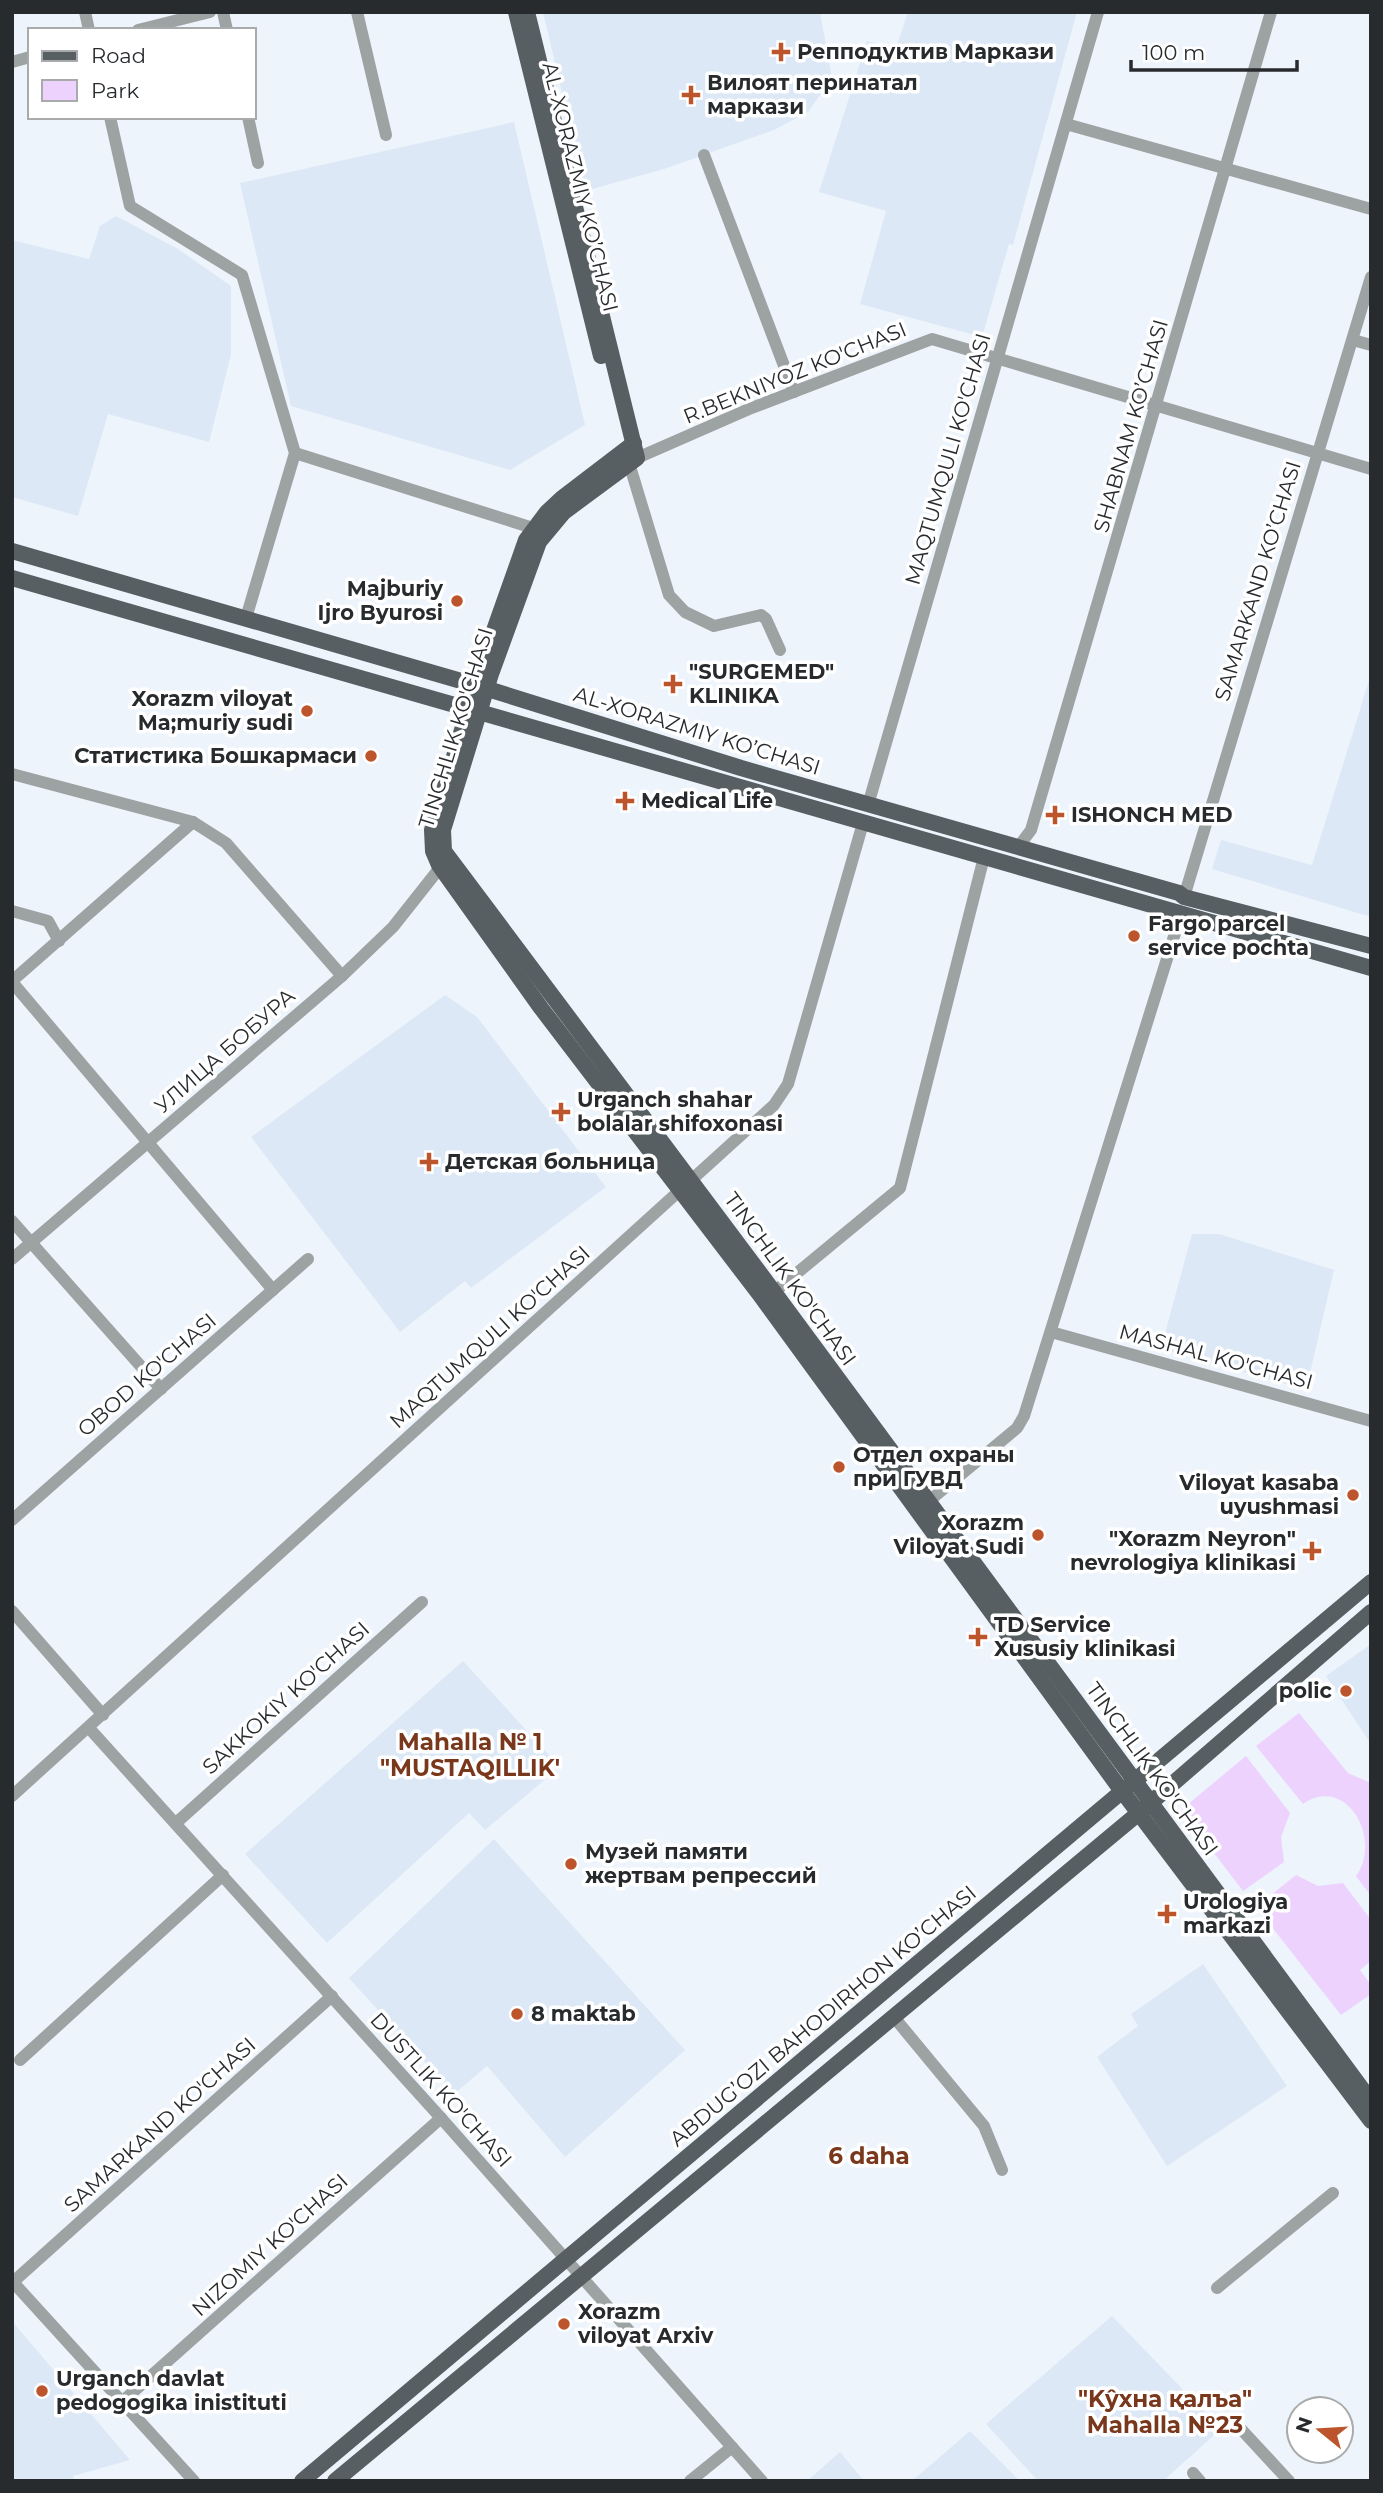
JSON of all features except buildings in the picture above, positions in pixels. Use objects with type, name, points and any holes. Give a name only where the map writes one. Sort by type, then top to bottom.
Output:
[{"type":"main road","name":"AL-XORAZMIY KO’CHASI","points":[[516,12],[580,281],[631,453]]},
{"type":"main road","name":"AL-XORAZMIY KO’CHASI","points":[[527,12],[631,453]]},
{"type":"main road","name":"TINCHLIK KO'CHASI","points":[[631,453],[562,498],[533,528],[520,552],[481,687],[432,830],[433,851],[444,862],[684,1187],[760,1295],[923,1507],[1145,1807],[1366,2097],[1371,2122]]},
{"type":"main road","name":"TINCHLIK KO'CHASI","points":[[481,687],[544,532],[631,453]]},
{"type":"main road","name":"AL-XORAZMIY KO’CHASI","points":[[12,551],[481,687],[868,805],[1179,892],[1184,897],[1371,946]]},
{"type":"main road","name":"AL-XORAZMIY KO’CHASI","points":[[12,578],[1371,968]]},
{"type":"main road","name":"TINCHLIK KO'CHASI","points":[[684,1187],[774,1292],[923,1507]]},
{"type":"main road","name":"ABDUG’OZI BAHODIRHON KO’CHASI","points":[[302,2481],[1371,1582]]},
{"type":"main road","points":[[335,2481],[1145,1807],[1371,1612]]},
{"type":"street","points":[[146,28],[210,12]]},
{"type":"street","points":[[357,12],[386,135]]},
{"type":"street","name":"MAQTUMQULI KO'CHASI","points":[[868,805],[1098,12]]},
{"type":"street","name":"SHABNAM KO’CHASI","points":[[1019,846],[1031,830],[1271,12]]},
{"type":"street","points":[[110,119],[130,206],[242,275],[295,453],[246,618]]},
{"type":"street","points":[[248,119],[258,163]]},
{"type":"street","points":[[1066,124],[1371,209]]},
{"type":"street","points":[[704,155],[794,392]]},
{"type":"street","name":"SAMARKAND KO’CHASI","points":[[1184,897],[1371,277]]},
{"type":"street","name":"R.BEKNIYOZ KO'CHASI","points":[[631,453],[932,339],[1371,469]]},
{"type":"street","points":[[1353,340],[1371,345]]},
{"type":"street","points":[[295,453],[533,528]]},
{"type":"street","name":"AL-XORAZMIY KO’CHASI","points":[[631,453],[669,595],[685,612],[714,626],[761,615],[766,619],[780,650]]},
{"type":"street","points":[[12,774],[193,822],[226,843],[342,976]]},
{"type":"street","points":[[193,822],[12,981],[273,1290]]},
{"type":"street","name":"MAQTUMQULI KO'CHASI","points":[[12,1796],[774,1105],[785,1090],[863,823]]},
{"type":"street","points":[[774,1292],[900,1188],[984,857]]},
{"type":"street","name":"УЛИЦА БОБУРА","points":[[12,1259],[342,976],[393,927],[444,862]]},
{"type":"street","points":[[12,911],[48,921],[59,941]]},
{"type":"street","points":[[923,1507],[1017,1428],[1051,1332],[1181,914]]},
{"type":"street","points":[[12,1220],[161,1388]]},
{"type":"street","name":"OBOD KO'CHASI","points":[[12,1520],[308,1259]]},
{"type":"street","name":"MASHAL KO'CHASI","points":[[1051,1332],[1371,1421]]},
{"type":"street","name":"SAKKOKIY KO'CHASI","points":[[176,1823],[422,1602]]},
{"type":"street","points":[[12,1611],[103,1715]]},
{"type":"street","name":"DUSTLIK KO'CHASI","points":[[89,1728],[332,1996],[762,2481]]},
{"type":"street","points":[[20,2060],[223,1875]]},
{"type":"street","name":"SAMARKAND KO'CHASI","points":[[13,2282],[332,1996]]},
{"type":"street","points":[[893,2016],[984,2126],[1002,2171]]},
{"type":"street","name":"NIZOMIY KO'CHASI","points":[[124,2400],[441,2118]]},
{"type":"street","points":[[1217,2288],[1333,2193]]},
{"type":"street","points":[[13,2282],[124,2400],[194,2481]]},
{"type":"street","points":[[1240,2428],[1289,2481]]},
{"type":"street","points":[[690,2481],[732,2447]]},
{"type":"shaded area","name":"Вилоят перинатал маркази","points":[[543,12],[820,12],[832,78],[808,112],[774,130],[664,169],[585,191]]},
{"type":"shaded area","points":[[908,12],[1077,12],[1013,245],[1009,244],[982,337],[860,304],[886,211],[819,192],[867,41],[896,48]]},
{"type":"shaded area","points":[[514,122],[585,425],[510,470],[291,406],[240,183]]},
{"type":"shaded area","points":[[116,216],[178,249],[231,286],[231,354],[209,442],[108,414],[78,516],[12,497],[12,240],[89,259],[100,226]]},
{"type":"shaded area","points":[[1371,674],[1371,917],[1212,869],[1221,840],[1312,865]]},
{"type":"shaded area","name":"Детская больница","points":[[445,995],[477,1017],[606,1187],[471,1288],[465,1281],[400,1332],[251,1137]]},
{"type":"shaded area","points":[[1192,1234],[1219,1234],[1334,1270],[1306,1390],[1161,1348]]},
{"type":"shaded area","points":[[1371,1644],[1371,1744],[1326,1676]]},
{"type":"shaded area","points":[[463,1661],[560,1767],[485,1830],[469,1813],[327,1943],[245,1854]]},
{"type":"shaded area","name":"8 maktab","points":[[494,1839],[685,2050],[565,2157],[487,2066],[454,2094],[349,1978]]},
{"type":"shaded area","points":[[1203,1964],[1287,2086],[1167,2166],[1097,2057],[1138,2026],[1131,2014]]},
{"type":"shaded area","points":[[1112,2316],[1221,2429],[1163,2481],[1038,2481],[986,2424]]},
{"type":"shaded area","name":"Urganch davlat pedogogika inistituti","points":[[12,2321],[130,2460],[73,2476],[74,2481],[12,2481]]},
{"type":"shaded area","points":[[970,2431],[1020,2481],[912,2481]]},
{"type":"shaded area","points":[[840,2452],[864,2481],[807,2481]]},
{"type":"green space","points":[[1299,1713],[1348,1773],[1371,1783],[1371,1896],[1356,1876],[1363,1861],[1365,1845],[1356,1815],[1346,1804],[1333,1797],[1319,1797],[1303,1804],[1256,1746]]},
{"type":"green space","points":[[1246,1756],[1290,1813],[1281,1837],[1284,1862],[1243,1891],[1181,1810]]},
{"type":"green space","points":[[1296,1875],[1318,1886],[1343,1883],[1371,1920],[1371,1961],[1360,1970],[1371,1985],[1371,1994],[1341,2015],[1256,1907]]},
{"type":"place","name":"Репподуктив Маркази","points":[[781,52]]},
{"type":"place","name":"Вилоят перинатал маркази","points":[[691,95]]},
{"type":"place","name":"Majburiy Ijro Byurosi","points":[[457,601]]},
{"type":"place","name":"\"SURGEMED\" KLINIKA","points":[[673,684]]},
{"type":"place","name":"Xorazm viloyat Ma;muriy sudi","points":[[307,711]]},
{"type":"place","name":"Статистика Бошкармаси","points":[[371,756]]},
{"type":"place","name":"Medical Life","points":[[625,801]]},
{"type":"place","name":"ISHONCH MED","points":[[1055,815]]},
{"type":"place","name":"Fargo parcel service pochta","points":[[1134,936]]},
{"type":"place","name":"Urganch shahar bolalar shifoxonasi","points":[[561,1112]]},
{"type":"place","name":"Детская больница","points":[[429,1162]]},
{"type":"place","name":"Отдел охраны при ГУВД","points":[[839,1467]]},
{"type":"place","name":"Viloyat kasaba uyushmasi","points":[[1353,1495]]},
{"type":"place","name":"Xorazm Viloyat Sudi","points":[[1038,1535]]},
{"type":"place","name":"\"Xorazm Neyron\" nevrologiya klinikasi","points":[[1312,1551]]},
{"type":"place","name":"TD Service Xususiy klinikasi","points":[[978,1637]]},
{"type":"place","name":"polic","points":[[1346,1691]]},
{"type":"place","name":"Музей памяти жертвам репрессий","points":[[571,1864]]},
{"type":"place","name":"Urologiya markazi","points":[[1167,1914]]},
{"type":"place","name":"8 maktab","points":[[517,2014]]},
{"type":"place","name":"Xorazm viloyat Arxiv","points":[[564,2324]]},
{"type":"place","name":"Urganch davlat pedogogika inistituti","points":[[42,2391]]},
{"type":"district","name":"Mahalla № 1 \"MUSTAQILLIK'","points":[[470,1755]]},
{"type":"district","name":"6 daha","points":[[869,2156]]},
{"type":"district","name":"\"Kŷхна қалъа\" Mahalla №23","points":[[1165,2412]]}]
